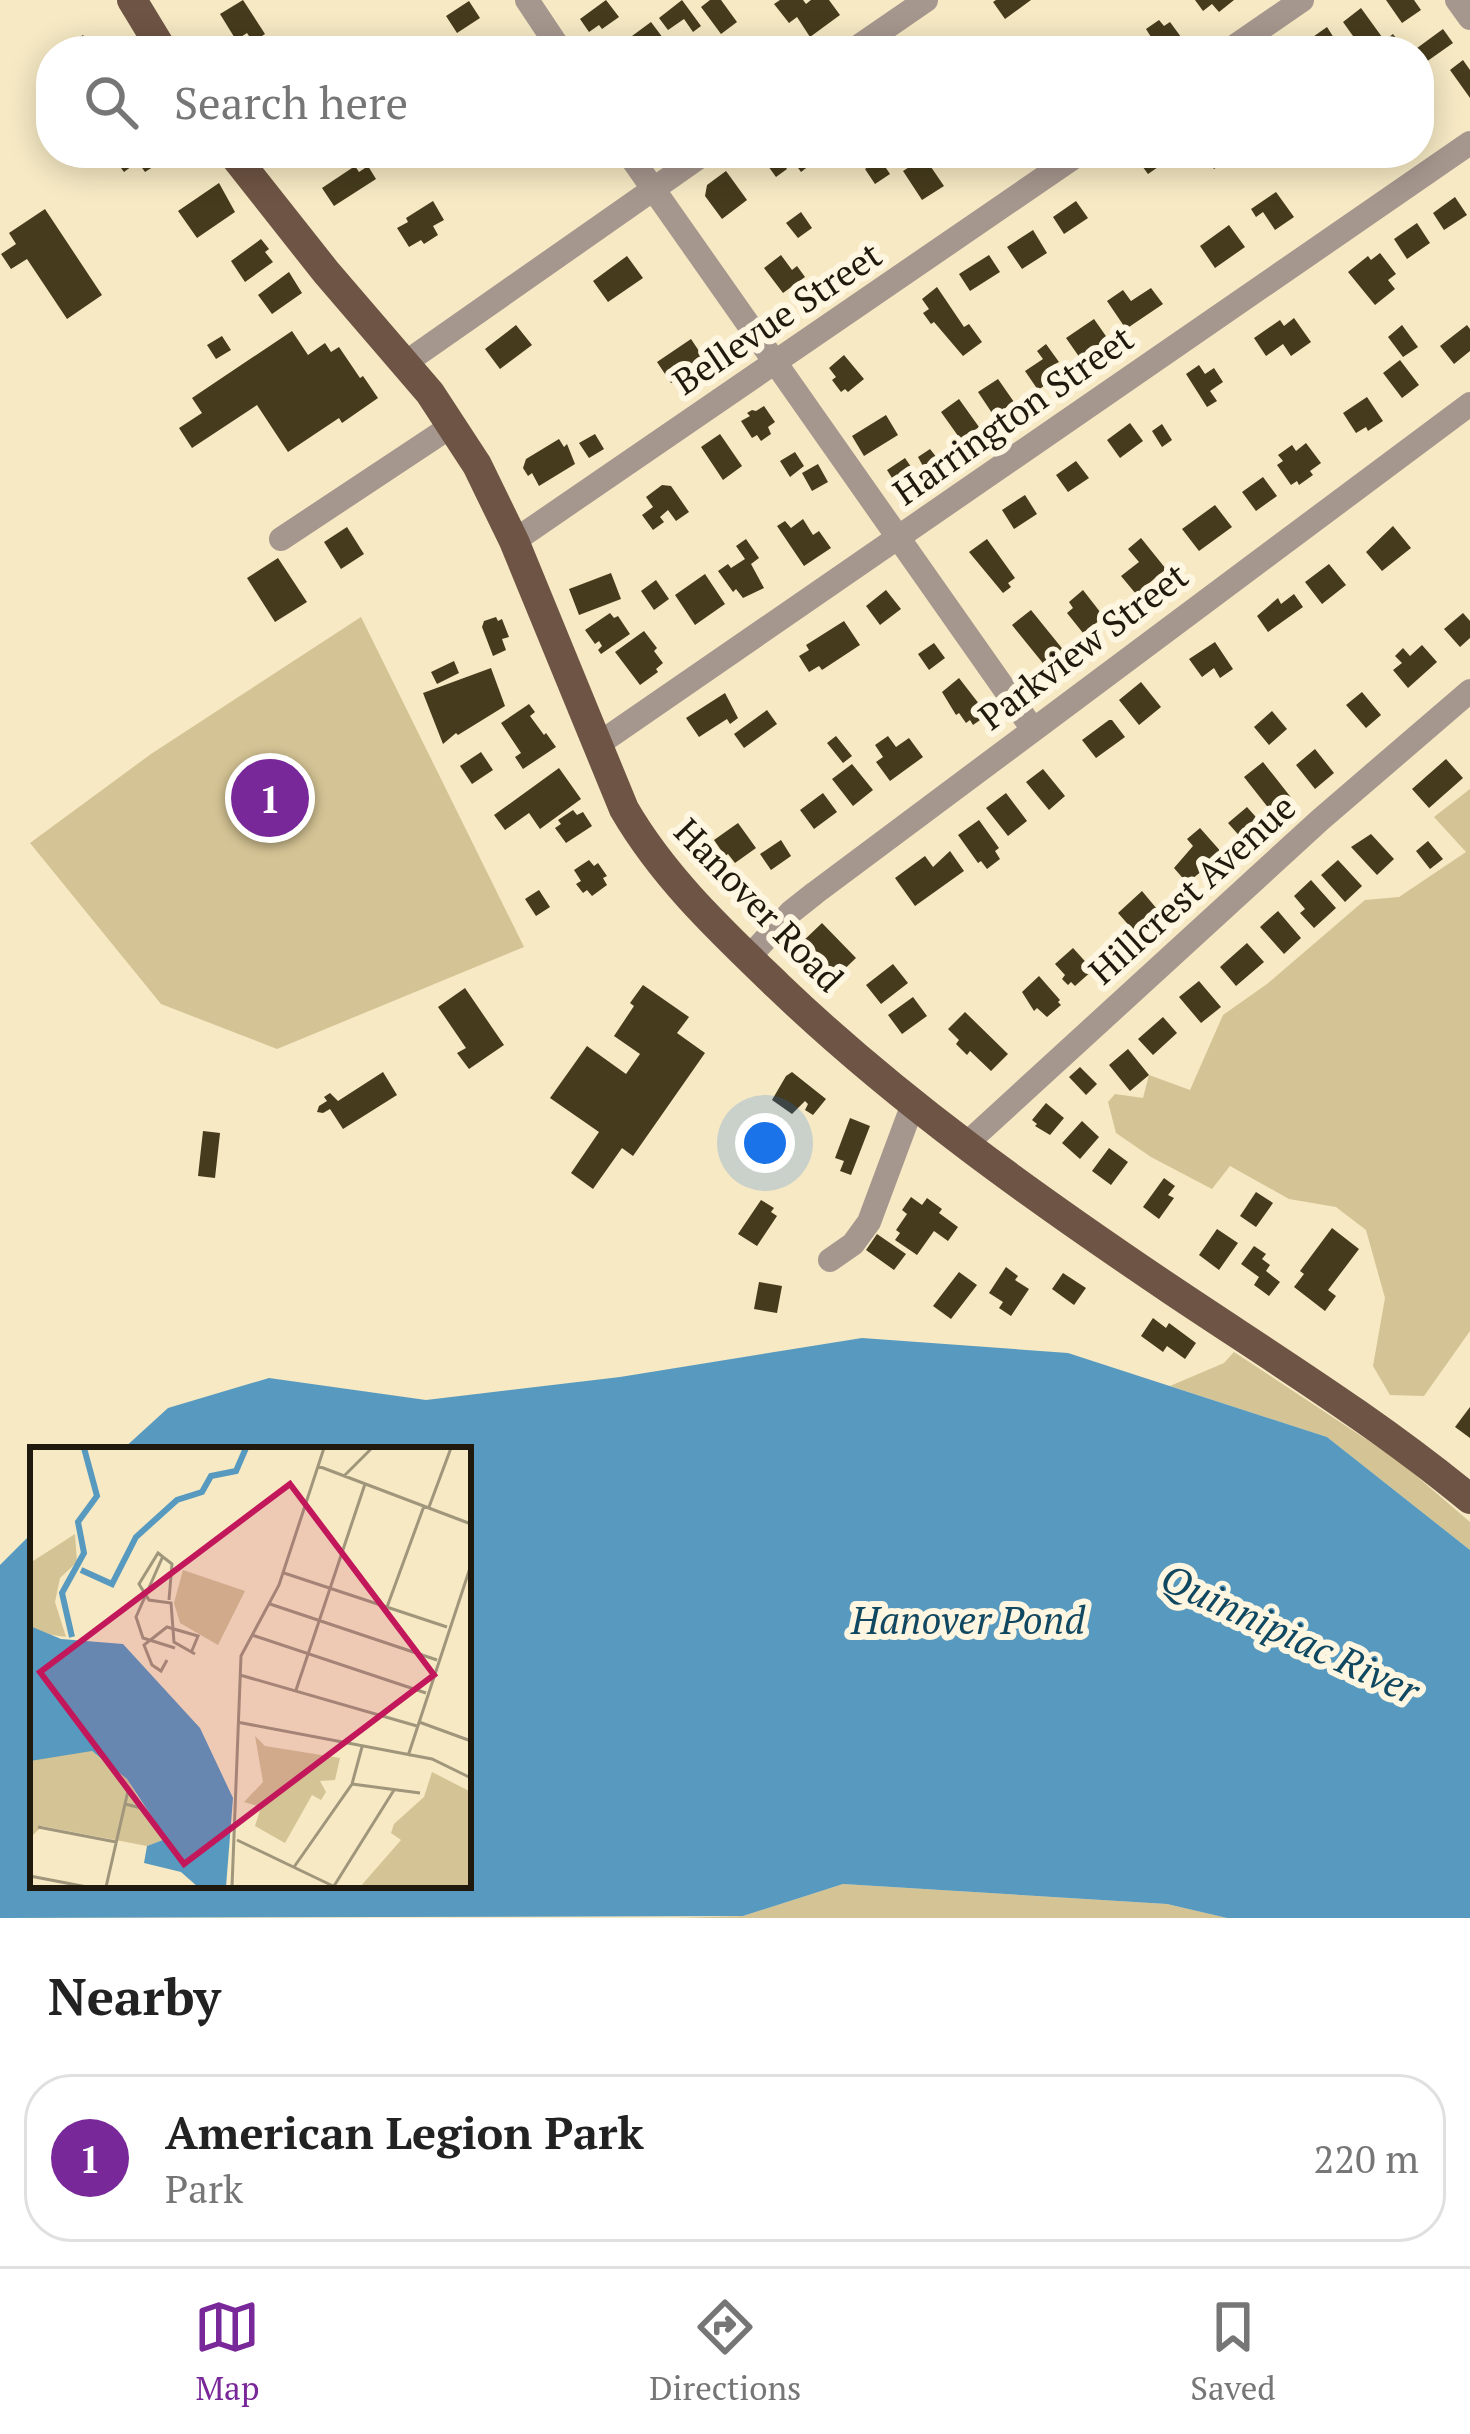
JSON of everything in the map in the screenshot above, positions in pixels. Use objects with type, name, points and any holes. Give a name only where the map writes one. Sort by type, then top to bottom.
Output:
[{"type":"main road","points":[[132,0],[154,36]]},
{"type":"main road","name":"Hanover Road","points":[[244,168],[453,425],[514,541],[617,795],[642,841],[692,902],[835,1039],[965,1144],[1373,1425],[1470,1499]]},
{"type":"street","points":[[527,0],[551,36]]},
{"type":"street","points":[[874,36],[926,0]]},
{"type":"street","points":[[1250,36],[1302,0]]},
{"type":"street","points":[[1456,0],[1470,18]]},
{"type":"street","name":"Harrington Street","points":[[1434,168],[1470,143]]},
{"type":"street","points":[[638,168],[1032,728]]},
{"type":"street","points":[[406,363],[684,168]]},
{"type":"street","name":"Bellevue Street","points":[[514,541],[1058,168]]},
{"type":"street","name":"Harrington Street","points":[[597,746],[1434,168]]},
{"type":"street","name":"Parkview Street","points":[[748,958],[815,892],[1470,404]]},
{"type":"street","points":[[280,539],[453,425]]},
{"type":"street","name":"Hillcrest Avenue","points":[[965,1144],[1320,820],[1470,691]]},
{"type":"street","points":[[830,1260],[853,1244],[868,1222],[913,1104]]},
{"type":"shaded area","points":[[361,617],[524,947],[277,1049],[161,1004],[30,843],[151,754]]},
{"type":"shaded area","points":[[1470,789],[1470,1331],[1424,1396],[1390,1395],[1373,1366],[1385,1298],[1366,1230],[1336,1207],[1289,1199],[1230,1166],[1212,1189],[1116,1133],[1108,1102],[1115,1094],[1143,1098],[1149,1075],[1190,1090],[1223,1015],[1267,984],[1365,900],[1399,897],[1466,852],[1434,817]]},
{"type":"shaded area","points":[[1234,1352],[1399,1461],[1470,1522],[1470,1550],[1327,1437],[1170,1386],[1224,1363]]},
{"type":"shaded area","points":[[843,1884],[1167,1904],[1227,1918],[676,1918],[743,1916]]},
{"type":"water","name":"Hanover Pond","points":[[862,1338],[1068,1353],[1327,1437],[1470,1550],[1470,1918],[1227,1918],[1167,1904],[843,1884],[743,1916],[0,1918],[0,1565],[30,1535],[30,1888],[471,1888],[471,1447],[125,1447],[168,1408],[269,1378],[426,1400],[620,1377]]},
{"type":"building","points":[[243,0],[265,34],[234,36],[220,14]]},
{"type":"building","points":[[606,0],[619,17],[589,32],[580,19]]},
{"type":"building","points":[[682,0],[701,26],[693,32],[684,19],[668,30],[659,18]]},
{"type":"building","points":[[710,0],[721,0],[737,22],[721,34],[701,7]]},
{"type":"building","points":[[829,0],[840,15],[809,36],[797,17],[789,23],[774,4]]},
{"type":"building","points":[[996,0],[1031,0],[1005,19]]},
{"type":"building","points":[[1195,0],[1234,0],[1219,12],[1212,4],[1203,11]]},
{"type":"building","points":[[1386,0],[1414,0],[1421,10],[1402,23]]},
{"type":"building","points":[[469,1],[480,18],[457,33],[446,16]]},
{"type":"building","points":[[1361,8],[1381,36],[1353,36],[1343,22]]},
{"type":"building","points":[[1159,20],[1164,26],[1170,22],[1180,36],[1150,36],[1146,29]]},
{"type":"building","points":[[651,22],[662,36],[632,36]]},
{"type":"building","points":[[1443,29],[1453,43],[1434,56],[1433,36]]},
{"type":"building","points":[[1463,60],[1470,70],[1470,98],[1450,70]]},
{"type":"building","points":[[352,168],[359,172],[369,168],[376,179],[334,206],[322,188]]},
{"type":"building","points":[[886,168],[890,174],[875,184],[865,169]]},
{"type":"building","points":[[932,168],[944,186],[922,200],[903,171]]},
{"type":"building","points":[[726,171],[747,200],[722,219],[705,196],[707,185]]},
{"type":"building","points":[[219,183],[235,212],[197,238],[178,211]]},
{"type":"building","points":[[1276,192],[1294,217],[1275,230],[1263,212],[1256,217],[1251,209]]},
{"type":"building","points":[[1455,197],[1467,215],[1444,230],[1433,213]]},
{"type":"building","points":[[433,201],[444,220],[433,226],[438,235],[409,247],[397,228]]},
{"type":"building","points":[[1076,201],[1088,218],[1064,234],[1053,217]]},
{"type":"building","points":[[45,209],[102,295],[67,319],[27,259],[11,269],[1,254],[16,244],[9,233]]},
{"type":"building","points":[[801,212],[812,228],[798,238],[786,223]]},
{"type":"building","points":[[1417,223],[1430,243],[1407,259],[1394,239]]},
{"type":"building","points":[[1229,225],[1245,247],[1215,268],[1200,246]]},
{"type":"building","points":[[1033,230],[1047,253],[1022,269],[1007,247]]},
{"type":"building","points":[[261,239],[273,262],[245,282],[231,261]]},
{"type":"building","points":[[1380,253],[1396,274],[1388,280],[1395,289],[1375,305],[1348,272]]},
{"type":"building","points":[[781,255],[792,270],[797,266],[805,277],[783,293],[764,268]]},
{"type":"building","points":[[989,255],[1000,272],[970,291],[959,274]]},
{"type":"building","points":[[627,256],[643,278],[608,302],[593,281]]},
{"type":"building","points":[[289,272],[302,293],[272,314],[258,295]]},
{"type":"building","points":[[937,287],[964,327],[969,324],[982,342],[963,356],[923,313],[929,309],[922,299]]},
{"type":"building","points":[[1151,288],[1163,304],[1126,329],[1107,301],[1123,290],[1131,301]]},
{"type":"building","points":[[1294,318],[1311,342],[1291,356],[1283,344],[1266,356],[1254,338],[1280,320],[1284,326]]},
{"type":"building","points":[[1094,319],[1108,339],[1080,358],[1066,338]]},
{"type":"building","points":[[516,325],[532,345],[500,369],[485,349]]},
{"type":"building","points":[[1402,325],[1418,347],[1403,357],[1388,337]]},
{"type":"building","points":[[1467,325],[1470,351],[1454,364],[1440,346]]},
{"type":"building","points":[[292,331],[308,355],[325,343],[331,352],[339,347],[378,398],[288,452],[257,405],[192,448],[179,428],[202,413],[192,398]]},
{"type":"building","points":[[222,336],[231,350],[216,359],[207,345]]},
{"type":"building","points":[[691,339],[705,360],[671,383],[657,362]]},
{"type":"building","points":[[1046,344],[1059,362],[1053,365],[1060,375],[1038,390],[1025,371],[1043,359],[1037,351]]},
{"type":"building","points":[[844,355],[864,379],[848,392],[841,392],[829,368]]},
{"type":"building","points":[[1400,360],[1419,385],[1402,398],[1383,373]]},
{"type":"building","points":[[1199,365],[1205,374],[1214,368],[1223,382],[1210,391],[1217,401],[1207,407],[1186,374]]},
{"type":"building","points":[[998,379],[1014,402],[994,416],[978,392]]},
{"type":"building","points":[[1367,397],[1383,421],[1356,433],[1343,413]]},
{"type":"building","points":[[959,399],[979,427],[961,440],[941,412]]},
{"type":"building","points":[[764,406],[775,422],[768,427],[771,434],[761,441],[757,435],[752,438],[741,421]]},
{"type":"building","points":[[886,415],[898,435],[864,456],[852,436]]},
{"type":"building","points":[[1130,423],[1143,441],[1120,458],[1107,440]]},
{"type":"building","points":[[1162,424],[1172,440],[1162,447],[1152,431]]},
{"type":"building","points":[[595,434],[604,449],[589,458],[579,443]]},
{"type":"building","points":[[720,434],[742,466],[723,480],[701,447]]},
{"type":"building","points":[[559,439],[564,447],[567,444],[575,464],[539,486],[523,468],[526,459]]},
{"type":"building","points":[[1306,443],[1321,463],[1310,471],[1313,475],[1291,485],[1277,465],[1283,461],[1278,455],[1292,445],[1296,451]]},
{"type":"building","points":[[930,449],[945,468],[930,479],[918,457]]},
{"type":"building","points":[[795,452],[804,466],[790,477],[780,461]]},
{"type":"building","points":[[905,458],[920,480],[907,489],[903,482],[897,486],[887,470]]},
{"type":"building","points":[[1076,461],[1089,478],[1068,492],[1056,475]]},
{"type":"building","points":[[818,464],[828,482],[812,491],[802,473]]},
{"type":"building","points":[[1263,477],[1277,496],[1256,511],[1242,492]]},
{"type":"building","points":[[662,485],[671,486],[689,512],[676,521],[668,510],[660,517],[664,522],[653,530],[642,515],[653,507],[646,497]]},
{"type":"building","points":[[1025,495],[1037,514],[1014,529],[1002,510]]},
{"type":"building","points":[[1215,505],[1232,527],[1199,551],[1182,529]]},
{"type":"building","points":[[803,519],[813,535],[819,531],[831,548],[804,566],[777,526],[785,521],[791,528]]},
{"type":"building","points":[[1393,526],[1411,548],[1382,571],[1366,552]]},
{"type":"building","points":[[347,527],[364,554],[341,569],[324,542]]},
{"type":"building","points":[[1141,538],[1166,569],[1136,594],[1121,576],[1139,562],[1128,549]]},
{"type":"building","points":[[746,539],[759,558],[751,564],[764,588],[743,598],[718,571],[745,559],[736,546]]},
{"type":"building","points":[[987,539],[1015,578],[1003,593],[969,552]]},
{"type":"building","points":[[278,558],[307,602],[275,622],[247,578]]},
{"type":"building","points":[[1329,564],[1346,585],[1322,604],[1305,582]]},
{"type":"building","points":[[611,573],[621,599],[579,615],[569,589]]},
{"type":"building","points":[[705,574],[725,604],[695,625],[675,595]]},
{"type":"building","points":[[656,580],[669,599],[654,610],[641,591]]},
{"type":"building","points":[[886,590],[901,609],[880,625],[866,606]]},
{"type":"building","points":[[1083,590],[1104,617],[1083,633],[1067,613],[1073,608],[1069,602]]},
{"type":"building","points":[[1294,594],[1303,607],[1268,632],[1257,616],[1278,598],[1281,604]]},
{"type":"building","points":[[1031,610],[1065,652],[1046,667],[1012,625]]},
{"type":"building","points":[[610,613],[618,616],[630,634],[601,654],[599,641],[595,644],[585,630]]},
{"type":"building","points":[[1463,613],[1470,621],[1470,638],[1460,647],[1444,629]]},
{"type":"building","points":[[502,619],[509,637],[502,639],[506,650],[493,656],[482,627],[484,621]]},
{"type":"building","points":[[844,621],[860,645],[822,670],[819,666],[809,672],[799,656],[809,650],[806,645]]},
{"type":"building","points":[[644,631],[663,663],[640,685],[615,652]]},
{"type":"building","points":[[1215,642],[1233,669],[1220,678],[1214,668],[1202,677],[1189,659]]},
{"type":"building","points":[[934,643],[945,658],[929,670],[918,654]]},
{"type":"building","points":[[1422,645],[1437,662],[1408,688],[1393,670],[1402,663],[1395,656],[1403,648],[1410,656]]},
{"type":"building","points":[[454,661],[459,673],[437,684],[431,672]]},
{"type":"building","points":[[491,668],[505,706],[443,744],[423,693]]},
{"type":"building","points":[[959,678],[983,709],[979,713],[983,718],[973,725],[956,715],[942,692]]},
{"type":"building","points":[[1141,682],[1161,707],[1139,725],[1119,700]]},
{"type":"building","points":[[1362,692],[1381,715],[1366,728],[1346,705]]},
{"type":"building","points":[[725,693],[738,718],[730,724],[727,719],[699,737],[686,718]]},
{"type":"building","points":[[529,704],[535,712],[530,716],[556,747],[523,769],[515,757],[521,753],[501,723]]},
{"type":"building","points":[[767,710],[777,724],[744,748],[734,734]]},
{"type":"building","points":[[1272,711],[1287,729],[1269,745],[1254,727]]},
{"type":"building","points":[[1109,720],[1125,737],[1096,758],[1082,740]]},
{"type":"building","points":[[836,736],[852,756],[843,763],[827,743]]},
{"type":"building","points":[[888,736],[896,747],[909,738],[923,757],[890,781],[876,762],[883,757],[875,745]]},
{"type":"building","points":[[1315,749],[1334,773],[1315,789],[1296,765]]},
{"type":"building","points":[[481,752],[493,770],[472,784],[460,766]]},
{"type":"building","points":[[1446,759],[1463,778],[1429,808],[1412,789]]},
{"type":"building","points":[[1263,762],[1293,800],[1274,815],[1244,777]]},
{"type":"building","points":[[852,764],[873,790],[853,806],[832,779]]},
{"type":"building","points":[[559,768],[581,799],[540,829],[529,813],[505,830],[494,815]]},
{"type":"building","points":[[1043,769],[1065,796],[1049,810],[1026,782]]},
{"type":"building","points":[[823,793],[837,812],[814,829],[800,810]]},
{"type":"building","points":[[1006,793],[1027,821],[1008,836],[986,808]]},
{"type":"building","points":[[1247,807],[1263,825],[1244,841],[1228,823]]},
{"type":"building","points":[[573,810],[577,815],[583,812],[592,826],[566,843],[555,828]]},
{"type":"building","points":[[979,820],[999,848],[995,851],[1000,859],[987,869],[958,835]]},
{"type":"building","points":[[738,823],[756,848],[735,863],[714,840]]},
{"type":"building","points":[[1200,828],[1223,854],[1187,883],[1174,868],[1193,846],[1187,839]]},
{"type":"building","points":[[1371,834],[1394,859],[1377,875],[1351,847]]},
{"type":"building","points":[[781,840],[791,856],[771,870],[760,854]]},
{"type":"building","points":[[1428,841],[1443,859],[1430,869],[1416,851]]},
{"type":"building","points":[[950,851],[964,871],[915,906],[895,878],[925,856],[933,867]]},
{"type":"building","points":[[589,860],[594,866],[598,863],[607,876],[603,878],[607,885],[592,896],[576,884],[581,881],[574,870]]},
{"type":"building","points":[[1338,860],[1362,886],[1345,902],[1321,875]]},
{"type":"building","points":[[1311,880],[1336,908],[1314,928],[1300,913],[1305,909],[1294,896]]},
{"type":"building","points":[[539,890],[550,907],[536,916],[525,899]]},
{"type":"building","points":[[1142,891],[1157,909],[1133,930],[1118,913]]},
{"type":"building","points":[[1278,911],[1301,938],[1284,954],[1260,927]]},
{"type":"building","points":[[822,923],[856,958],[833,980],[799,945]]},
{"type":"building","points":[[1247,943],[1264,962],[1236,986],[1220,967]]},
{"type":"building","points":[[1073,948],[1093,970],[1075,986],[1062,979],[1065,975],[1055,964]]},
{"type":"building","points":[[893,964],[908,983],[881,1004],[866,985]]},
{"type":"building","points":[[1039,976],[1061,1005],[1047,1017],[1037,1008],[1034,1011],[1022,992]]},
{"type":"building","points":[[1199,981],[1221,1007],[1201,1023],[1179,997]]},
{"type":"building","points":[[643,985],[689,1017],[677,1033],[705,1053],[633,1156],[622,1148],[593,1189],[571,1173],[599,1132],[550,1098],[587,1046],[626,1074],[640,1054],[614,1036]]},
{"type":"building","points":[[465,988],[504,1045],[469,1069],[457,1053],[466,1048],[438,1007]]},
{"type":"building","points":[[913,997],[927,1016],[902,1034],[888,1015]]},
{"type":"building","points":[[965,1012],[1008,1054],[991,1071],[970,1051],[967,1055],[948,1029]]},
{"type":"building","points":[[1163,1017],[1177,1033],[1153,1055],[1138,1039]]},
{"type":"building","points":[[1128,1049],[1149,1075],[1130,1091],[1109,1065]]},
{"type":"building","points":[[1080,1067],[1097,1084],[1086,1095],[1069,1077]]},
{"type":"building","points":[[383,1072],[397,1095],[343,1129],[330,1109],[317,1112],[330,1093],[338,1101]]},
{"type":"building","points":[[792,1072],[826,1099],[813,1115],[805,1110],[805,1101],[792,1114],[772,1100]]},
{"type":"building","points":[[1046,1103],[1064,1118],[1050,1135],[1032,1120]]},
{"type":"building","points":[[850,1118],[870,1126],[851,1175],[840,1171],[844,1161],[835,1158]]},
{"type":"building","points":[[1082,1121],[1099,1137],[1080,1159],[1062,1143]]},
{"type":"building","points":[[203,1131],[220,1133],[215,1178],[198,1176]]},
{"type":"building","points":[[1109,1148],[1128,1162],[1111,1185],[1092,1171]]},
{"type":"building","points":[[1164,1178],[1175,1186],[1168,1195],[1174,1198],[1159,1219],[1143,1207]]},
{"type":"building","points":[[1256,1192],[1273,1203],[1256,1227],[1240,1216]]},
{"type":"building","points":[[911,1197],[922,1205],[927,1198],[958,1227],[948,1241],[934,1231],[917,1255],[895,1240],[907,1214],[902,1210]]},
{"type":"building","points":[[761,1200],[777,1216],[757,1246],[738,1234]]},
{"type":"building","points":[[1332,1228],[1359,1249],[1328,1290],[1336,1296],[1325,1311],[1294,1287],[1304,1274],[1300,1271]]},
{"type":"building","points":[[1217,1229],[1238,1243],[1219,1270],[1199,1255]]},
{"type":"building","points":[[877,1234],[906,1254],[894,1270],[866,1250]]},
{"type":"building","points":[[1254,1246],[1266,1254],[1262,1259],[1270,1265],[1266,1271],[1280,1282],[1269,1296],[1254,1285],[1259,1277],[1241,1264]]},
{"type":"building","points":[[1006,1267],[1029,1289],[1011,1316],[999,1308],[1003,1302],[989,1293]]},
{"type":"building","points":[[959,1272],[977,1285],[951,1319],[933,1306]]},
{"type":"building","points":[[1063,1273],[1086,1288],[1074,1305],[1052,1289]]},
{"type":"building","points":[[759,1282],[782,1286],[777,1313],[754,1309]]},
{"type":"building","points":[[1153,1318],[1166,1328],[1169,1323],[1196,1343],[1185,1359],[1167,1346],[1163,1352],[1141,1336]]},
{"type":"building","points":[[1470,1407],[1470,1438],[1455,1427]]},
{"type":"place","name":"American Legion Park","points":[[270,798]]},
{"type":"water label","name":"Quinnipiac River","points":[[1290,1634]]}]
